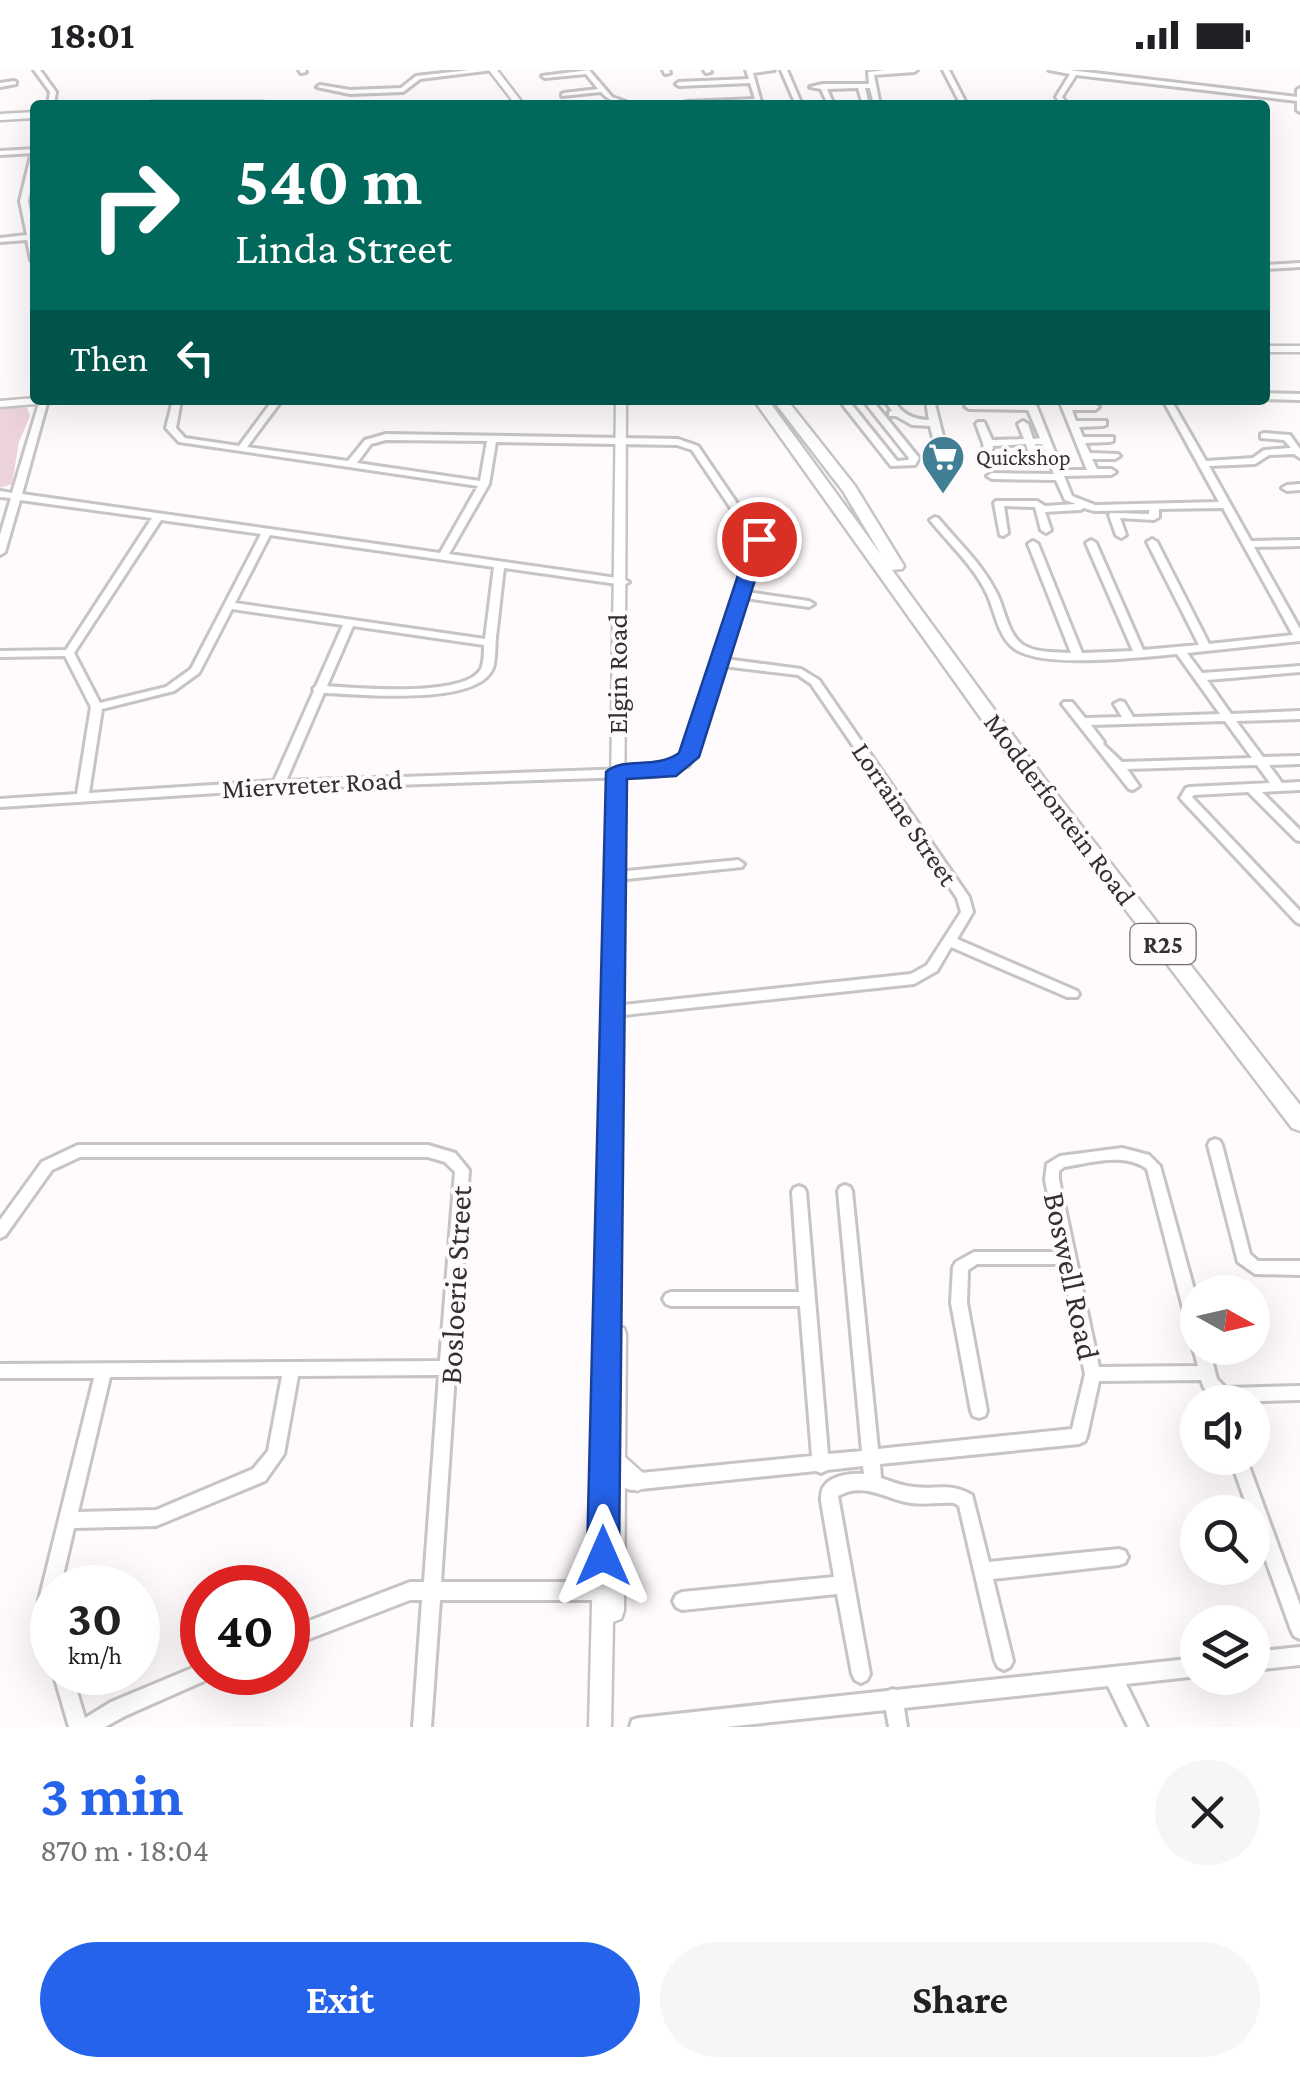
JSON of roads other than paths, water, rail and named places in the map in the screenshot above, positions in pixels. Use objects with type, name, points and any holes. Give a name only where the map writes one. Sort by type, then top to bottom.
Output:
[{"type":"main road","points":[[0,114],[30,113]]},
{"type":"main road","name":"Modderfontein Road","points":[[765,405],[847,513],[1005,739],[1300,1122]]},
{"type":"main road","name":"Modderfontein Road","points":[[784,405],[866,512],[932,636]]},
{"type":"street","points":[[37,70],[54,92],[52,100]]},
{"type":"street","points":[[320,87],[350,92],[403,90],[418,77],[491,70],[516,100]]},
{"type":"street","points":[[757,100],[749,70],[772,70]]},
{"type":"street","points":[[786,70],[798,100]]},
{"type":"street","points":[[875,100],[872,72],[914,70]]},
{"type":"street","points":[[946,70],[961,100]]},
{"type":"street","points":[[1052,70],[1213,91],[1299,96],[1300,110]]},
{"type":"street","points":[[1122,80],[1128,70]]},
{"type":"street","points":[[545,76],[587,71],[604,90],[622,100]]},
{"type":"street","points":[[1063,100],[1061,92],[1074,74]]},
{"type":"street","points":[[679,84],[752,81]]},
{"type":"street","points":[[0,85],[14,83]]},
{"type":"street","points":[[813,87],[841,83],[872,86]]},
{"type":"street","points":[[823,86],[829,100]]},
{"type":"street","points":[[861,86],[865,100]]},
{"type":"street","points":[[564,94],[604,90]]},
{"type":"street","points":[[1213,91],[1214,100]]},
{"type":"street","points":[[812,98],[842,98]]},
{"type":"street","points":[[0,153],[30,154]]},
{"type":"street","points":[[30,175],[24,201],[30,232]]},
{"type":"street","points":[[0,240],[30,237]]},
{"type":"street","points":[[1270,268],[1300,265]]},
{"type":"street","points":[[1270,344],[1300,346]]},
{"type":"street","points":[[1270,396],[1300,397]]},
{"type":"street","points":[[6,403],[30,408],[38,421]]},
{"type":"street","points":[[0,552],[43,405]]},
{"type":"street","points":[[176,405],[170,428],[176,438],[484,484]]},
{"type":"street","points":[[240,449],[274,405]]},
{"type":"street","name":"Elgin Road","points":[[600,1727],[618,1478],[617,1011],[625,405]]},
{"type":"street","points":[[847,405],[894,464],[912,464],[914,458],[870,405]]},
{"type":"street","points":[[892,405],[912,422],[934,423]]},
{"type":"street","points":[[931,405],[945,465]]},
{"type":"street","points":[[968,406],[1027,405],[1046,441],[1055,475],[1068,498],[1079,506]]},
{"type":"street","points":[[1064,405],[1094,472]]},
{"type":"street","points":[[1074,405],[1095,407]]},
{"type":"street","points":[[935,520],[987,584],[1011,638],[1035,655],[1181,652],[1300,638],[1170,405]]},
{"type":"street","points":[[880,416],[898,413]]},
{"type":"street","points":[[1073,424],[1103,423]]},
{"type":"street","points":[[981,424],[988,448],[1046,441]]},
{"type":"street","points":[[1024,424],[1035,458]]},
{"type":"street","points":[[1264,436],[1287,436],[1299,453]]},
{"type":"street","points":[[351,464],[364,445],[378,438],[678,442],[695,448],[759,539],[720,662]]},
{"type":"street","points":[[443,558],[484,484],[492,439]]},
{"type":"street","points":[[1080,440],[1110,439]]},
{"type":"street","points":[[1201,464],[1258,460],[1267,452],[1299,453]]},
{"type":"street","points":[[1087,456],[1115,456]]},
{"type":"street","points":[[992,476],[1111,472]]},
{"type":"street","points":[[1287,488],[1300,487]]},
{"type":"street","points":[[0,494],[620,582]]},
{"type":"street","points":[[1003,532],[999,503],[1042,508],[1225,504]]},
{"type":"street","points":[[1122,536],[1114,516],[1154,516],[1154,506]]},
{"type":"street","points":[[1042,508],[1046,530]]},
{"type":"street","points":[[0,654],[68,653],[85,634],[156,518]]},
{"type":"street","points":[[98,707],[170,689],[195,671],[266,532]]},
{"type":"street","points":[[1152,542],[1205,647]]},
{"type":"street","points":[[1248,544],[1300,542]]},
{"type":"street","points":[[1091,543],[1139,653]]},
{"type":"street","points":[[1032,544],[1077,655]]},
{"type":"street","points":[[318,689],[465,688],[478,682],[488,670],[499,565]]},
{"type":"street","points":[[744,595],[809,604]]},
{"type":"street","points":[[229,605],[490,643]]},
{"type":"street","points":[[278,785],[349,624]]},
{"type":"street","points":[[1181,652],[1278,786]]},
{"type":"street","points":[[68,653],[98,707],[82,798]]},
{"type":"street","name":"Miervreter Road","points":[[0,803],[278,785],[669,771],[684,764],[720,662]]},
{"type":"street","name":"Lorraine Street","points":[[720,662],[792,670],[816,682],[966,905],[965,919],[951,942]]},
{"type":"street","points":[[1199,677],[1300,669]]},
{"type":"street","points":[[1068,704],[1134,786]]},
{"type":"street","points":[[1120,704],[1129,720]]},
{"type":"street","points":[[1082,722],[1300,715]]},
{"type":"street","points":[[1119,766],[1300,760]]},
{"type":"street","points":[[1300,786],[1190,792],[1186,798],[1300,919]]},
{"type":"street","points":[[1251,788],[1300,837]]},
{"type":"street","points":[[620,875],[738,864]]},
{"type":"street","points":[[617,1011],[914,979],[932,968],[951,942],[1072,994]]},
{"type":"street","points":[[1215,1145],[1244,1256],[1256,1267],[1300,1268]]},
{"type":"street","name":"Bosloerie Street","points":[[0,1232],[47,1166],[78,1150],[441,1154],[462,1170],[422,1727]]},
{"type":"street","name":"Boswell Road","points":[[618,1478],[821,1465],[1074,1439],[1084,1429],[1092,1374],[1052,1180],[1055,1164],[1128,1155],[1147,1159],[1158,1177],[1183,1275]]},
{"type":"street","points":[[845,1191],[873,1482]]},
{"type":"street","points":[[799,1192],[821,1465]]},
{"type":"street","points":[[980,1410],[959,1303],[961,1267],[974,1258],[1067,1258]]},
{"type":"street","points":[[670,1299],[808,1299]]},
{"type":"street","points":[[1205,1365],[1214,1390],[1228,1398],[1300,1392]]},
{"type":"street","points":[[0,1371],[450,1368]]},
{"type":"street","points":[[67,1520],[156,1518],[259,1475],[276,1454],[291,1369]]},
{"type":"street","points":[[56,1565],[104,1370]]},
{"type":"street","points":[[1092,1374],[1207,1373]]},
{"type":"street","points":[[1244,1475],[1300,1630]]},
{"type":"street","points":[[860,1674],[830,1490],[841,1484],[873,1482],[912,1495],[962,1497],[1004,1660]]},
{"type":"street","points":[[983,1571],[1119,1557]]},
{"type":"street","points":[[682,1602],[843,1585]]},
{"type":"street","points":[[310,1629],[395,1594],[433,1588],[608,1591]]},
{"type":"street","name":"Elgin Road","points":[[608,1591],[610,1727]]},
{"type":"street","points":[[1270,1659],[1300,1656]]},
{"type":"street","points":[[639,1727],[1180,1669]]},
{"type":"street","points":[[1114,1676],[1138,1727]]},
{"type":"street","points":[[88,1727],[118,1709],[180,1682]]},
{"type":"street","points":[[69,1695],[78,1727]]},
{"type":"street","points":[[893,1698],[898,1727]]},
{"type":"place","name":"Quickshop","points":[[943,495]]}]
